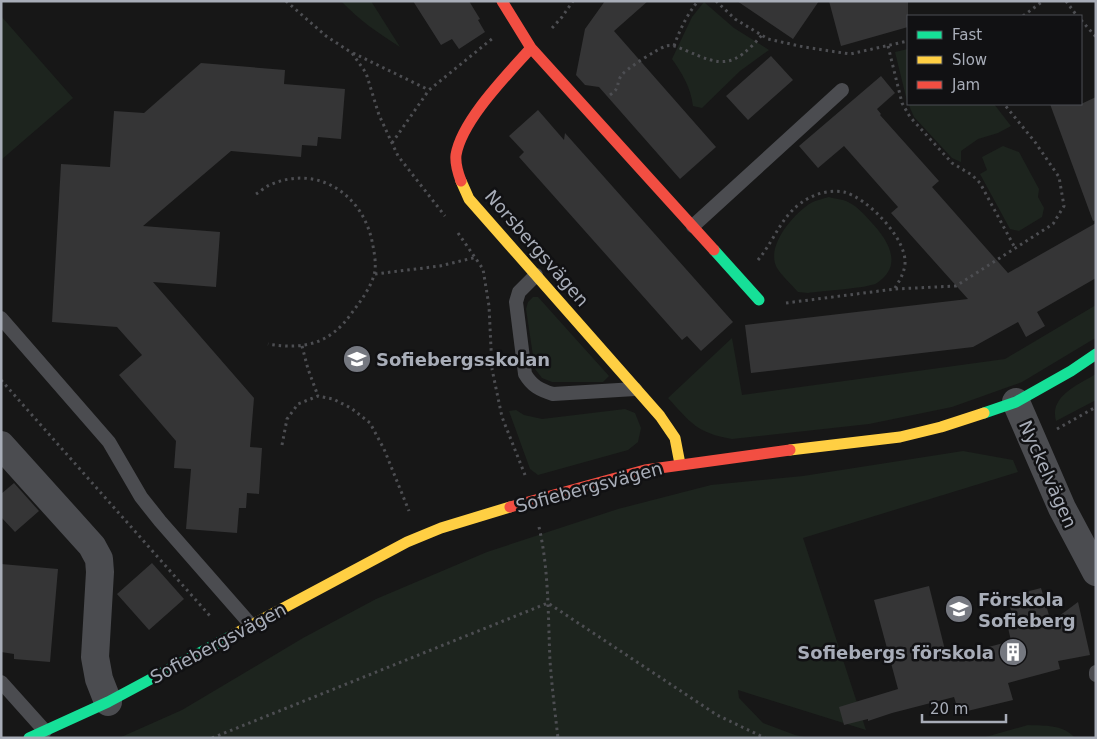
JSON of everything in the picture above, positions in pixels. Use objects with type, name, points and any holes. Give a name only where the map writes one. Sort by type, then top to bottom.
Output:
[{"type":"street","points":[[502,1],[531,48],[759,300]]},
{"type":"street","name":"Norsbergsvägen","points":[[531,48],[466,129],[456,155],[457,173],[469,199],[660,416],[675,438],[680,464]]},
{"type":"street","name":"Sofiebergsvägen","points":[[29,738],[108,702],[228,636],[419,537],[441,528],[533,500],[645,470],[900,437],[941,427],[1016,402],[1071,371],[1096,354]]},
{"type":"street","name":"Nyckelvägen","points":[[1016,402],[1062,508],[1096,572]]},
{"type":"street","points":[[1,445],[92,546],[99,558],[100,572],[95,657],[99,679],[108,702]]},
{"type":"lane","points":[[693,226],[842,90]]},
{"type":"lane","points":[[536,275],[518,292],[516,302],[525,374],[530,384],[540,390],[553,394],[635,389]]},
{"type":"lane","points":[[1,318],[109,442],[141,497],[250,625]]},
{"type":"lane","points":[[1,682],[45,731]]},
{"type":"path","points":[[286,1],[326,36],[352,53],[429,90]]},
{"type":"path","points":[[531,48],[562,17],[574,1]]},
{"type":"path","points":[[674,46],[681,27],[698,1]]},
{"type":"path","points":[[716,1],[735,19],[768,39],[850,54],[907,41]]},
{"type":"path","points":[[1024,15],[1042,1]]},
{"type":"path","points":[[1066,1],[1076,15]]},
{"type":"path","points":[[392,143],[429,90],[514,20]]},
{"type":"path","points":[[1082,21],[1096,37]]},
{"type":"path","points":[[590,113],[618,89],[621,76],[658,50],[667,46],[674,46],[709,61],[725,63],[738,58],[762,35]]},
{"type":"path","points":[[888,46],[902,103],[910,117],[952,163],[972,175],[980,183],[1015,248]]},
{"type":"path","points":[[352,53],[366,73],[380,114],[398,156],[450,222]]},
{"type":"path","points":[[759,300],[777,304],[895,289],[956,286],[1053,224],[1064,206],[1059,177],[1035,142],[1005,105]]},
{"type":"path","points":[[256,194],[271,184],[295,179],[317,179],[340,189],[357,206],[369,226],[374,253],[375,274],[362,300],[347,320],[333,334],[319,342],[302,346],[286,347],[268,344]]},
{"type":"path","points":[[741,281],[765,252],[784,219],[796,205],[812,196],[829,191],[845,192],[861,200],[889,226],[902,244],[905,262],[903,275],[895,289]]},
{"type":"path","points":[[455,229],[483,270],[489,306],[492,369],[502,416],[533,500],[543,542],[558,738]]},
{"type":"path","points":[[375,274],[440,266],[476,258]]},
{"type":"path","points":[[302,346],[318,396]]},
{"type":"path","points":[[1,380],[228,636]]},
{"type":"path","points":[[282,446],[287,419],[298,404],[318,396],[333,399],[352,408],[370,423],[384,449],[419,537]]},
{"type":"path","points":[[1033,441],[1096,408]]},
{"type":"path","points":[[212,738],[548,603]]},
{"type":"path","points":[[548,603],[717,715],[765,738]]},
{"type":"shaded area","points":[[341,1],[371,1],[400,47],[369,26]]},
{"type":"shaded area","points":[[704,2],[734,28],[769,50],[740,71],[702,108],[693,106],[686,81],[672,59],[692,17]]},
{"type":"shaded area","points":[[1,16],[73,98],[1,160]]},
{"type":"shaded area","points":[[907,49],[907,101],[895,52]]},
{"type":"shaded area","points":[[908,105],[995,105],[1011,126],[998,133],[978,139],[961,151],[961,162],[952,158],[914,117]]},
{"type":"shaded area","points":[[1003,146],[1019,152],[1039,189],[1038,197],[1044,208],[1042,217],[1019,231],[1010,229],[980,174],[987,170],[982,157]]},
{"type":"shaded area","points":[[829,197],[846,201],[855,206],[877,229],[891,252],[890,268],[885,276],[873,285],[808,293],[798,292],[777,268],[774,260],[778,241],[789,223],[804,208],[813,202]]},
{"type":"shaded area","points":[[533,297],[538,297],[609,376],[603,382],[552,382],[542,378],[535,369],[526,309],[528,302]]},
{"type":"shaded area","points":[[1096,305],[1096,338],[1022,382],[952,407],[869,424],[732,439],[710,434],[702,430],[689,420],[668,398],[732,338],[742,395],[1005,359]]},
{"type":"shaded area","points":[[1096,374],[1096,400],[1056,421],[1055,412],[1061,398],[1074,387]]},
{"type":"shaded area","points":[[625,409],[635,413],[641,428],[638,442],[628,450],[538,475],[530,469],[509,411],[516,410],[524,415],[542,419]]},
{"type":"shaded area","points":[[963,451],[1013,460],[1018,472],[803,538],[866,730],[738,690],[739,698],[763,723],[809,738],[119,738],[182,710],[303,638],[376,599],[487,552],[618,509],[711,485],[803,476]]},
{"type":"shaded area","points":[[1028,725],[1059,728],[1070,733],[1075,738],[982,738]]},
{"type":"building","points":[[413,1],[469,1],[480,19],[478,20],[485,32],[459,49],[452,39],[441,45]]},
{"type":"building","points":[[605,1],[648,1],[614,31],[716,147],[680,179],[599,87],[585,85],[576,75],[585,29]]},
{"type":"building","points":[[737,1],[819,1],[793,39]]},
{"type":"building","points":[[829,1],[908,1],[907,27],[841,46]]},
{"type":"building","points":[[771,56],[793,80],[748,120],[726,96]]},
{"type":"building","points":[[201,63],[285,70],[284,84],[345,89],[341,139],[318,137],[317,146],[302,145],[301,157],[231,151],[143,226],[220,232],[216,287],[153,282],[254,398],[250,447],[262,448],[259,494],[247,493],[246,508],[239,508],[237,533],[186,529],[191,469],[174,468],[176,441],[119,375],[142,355],[117,327],[52,322],[61,164],[110,167],[114,111],[144,113]]},
{"type":"building","points":[[881,76],[895,93],[877,109],[880,115],[939,181],[932,187],[1008,273],[1096,223],[1096,278],[1037,312],[1045,326],[1026,337],[1018,322],[973,347],[751,373],[745,325],[968,299],[891,213],[898,207],[844,146],[818,168],[799,146]]},
{"type":"building","points":[[1096,97],[1096,220],[1093,221],[1050,105],[1082,104]]},
{"type":"building","points":[[538,110],[564,140],[565,133],[733,322],[701,351],[687,336],[682,340],[519,157],[524,152],[509,136]]},
{"type":"building","points":[[14,483],[39,511],[15,532],[1,517],[1,494]]},
{"type":"building","points":[[152,563],[184,599],[149,630],[117,594]]},
{"type":"building","points":[[1,564],[58,569],[50,662],[14,659],[14,654],[1,652]]},
{"type":"building","name":"Sofiebergs förskola","points":[[929,586],[947,658],[1011,641],[1007,623],[1014,621],[1007,597],[1041,588],[1051,622],[1078,602],[1090,655],[1058,661],[1060,669],[1008,683],[1013,700],[959,713],[954,697],[868,721],[868,719],[844,725],[839,707],[898,689],[874,600]]},
{"type":"traffic: fast","points":[[714,250],[759,300]]},
{"type":"traffic: fast","points":[[984,413],[1016,402],[1071,371],[1096,354]]},
{"type":"traffic: fast","points":[[29,738],[108,702],[231,636]]},
{"type":"traffic: slow","points":[[461,181],[469,199],[660,416],[675,438],[680,464]]},
{"type":"traffic: slow","points":[[790,450],[900,437],[941,427],[984,413]]},
{"type":"traffic: slow","points":[[231,636],[407,542],[441,528],[510,507]]},
{"type":"traffic: jam","points":[[502,1],[531,48],[714,250]]},
{"type":"traffic: jam","points":[[461,181],[456,165],[456,155],[467,127],[487,98],[531,48]]},
{"type":"traffic: jam","points":[[510,507],[645,470],[790,450]]},
{"type":"place","name":"Sofiebergsskolan","points":[[357,359]]},
{"type":"place","name":"Förskola Sofieberg","points":[[959,609]]},
{"type":"place","name":"Sofiebergs förskola","points":[[1013,652]]}]
